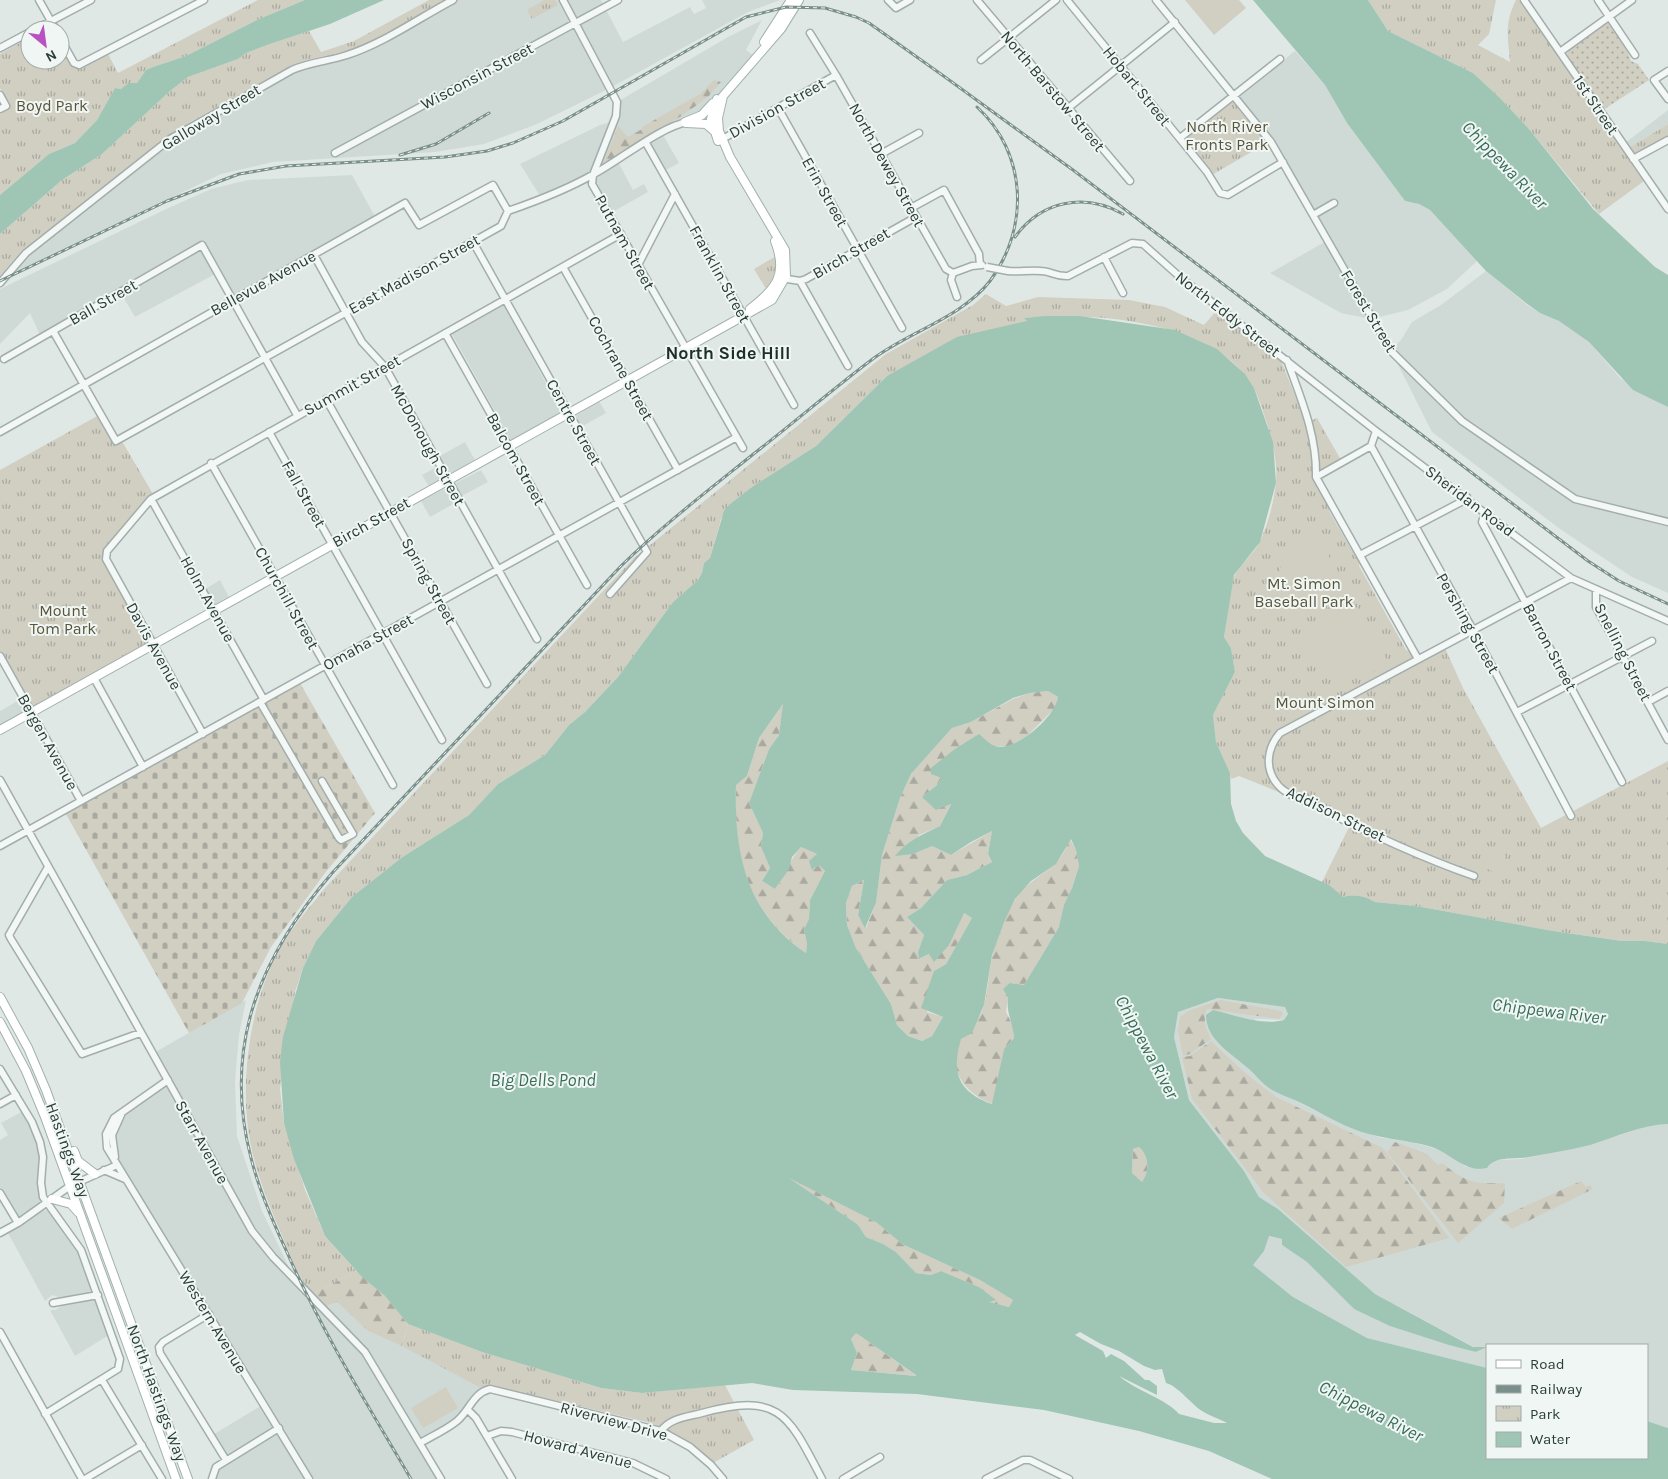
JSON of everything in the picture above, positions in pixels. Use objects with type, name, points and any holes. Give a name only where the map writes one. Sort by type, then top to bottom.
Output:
[{"type":"main road","points":[[685,122],[706,112],[769,36],[791,0]]},
{"type":"main road","points":[[782,279],[781,258],[774,236],[721,140],[714,119],[723,96],[781,30],[799,0]]},
{"type":"main road","points":[[715,133],[714,119],[719,95]]},
{"type":"main road","points":[[685,122],[706,124],[721,140]]},
{"type":"main road","name":"Birch Street","points":[[0,730],[743,315],[768,295],[782,279]]},
{"type":"main road","name":"Hastings Way","points":[[0,997],[28,1048],[57,1117],[126,1307]]},
{"type":"main road","name":"Hastings Way","points":[[0,1022],[36,1094],[84,1220],[116,1313]]},
{"type":"main road","points":[[57,1117],[78,1161],[95,1174]]},
{"type":"main road","points":[[49,1201],[71,1204],[84,1220]]},
{"type":"main road","name":"North Hastings Way","points":[[126,1307],[188,1479]]},
{"type":"main road","name":"North Hastings Way","points":[[116,1313],[176,1479]]},
{"type":"street","points":[[39,0],[49,20]]},
{"type":"street","points":[[52,20],[91,0]]},
{"type":"street","points":[[70,56],[76,66],[204,0]]},
{"type":"street","name":"Galloway Street","points":[[0,283],[26,252],[188,127],[292,70],[308,63],[347,55],[453,0]]},
{"type":"street","name":"Putnam Street","points":[[563,0],[617,105],[616,116],[593,175],[592,184],[743,448]]},
{"type":"street","name":"Wisconsin Street","points":[[335,153],[618,0]]},
{"type":"street","points":[[888,0],[896,8],[910,0]]},
{"type":"street","name":"North Barstow Street","points":[[977,0],[1067,109],[1130,181]]},
{"type":"street","points":[[982,60],[1056,0]]},
{"type":"street","name":"Hobart Street","points":[[1067,0],[1207,172],[1220,193],[1228,195],[1283,162]]},
{"type":"street","name":"Forest Street","points":[[1156,0],[1272,142],[1390,351],[1462,421],[1575,499],[1668,522]]},
{"type":"street","name":"1st Street","points":[[1524,0],[1668,209]]},
{"type":"street","points":[[1598,0],[1635,55]]},
{"type":"street","points":[[1560,52],[1632,0]]},
{"type":"street","points":[[1067,109],[1175,22]]},
{"type":"street","name":"North Dewey Street","points":[[810,34],[836,75],[946,269],[953,273],[951,280],[957,296]]},
{"type":"street","points":[[0,48],[20,37]]},
{"type":"street","points":[[1180,138],[1280,59]]},
{"type":"street","points":[[1668,70],[1654,80],[1668,98]]},
{"type":"street","name":"Division Street","points":[[721,140],[836,75]]},
{"type":"street","points":[[0,95],[3,107]]},
{"type":"street","name":"Erin Street","points":[[778,108],[902,328]]},
{"type":"street","points":[[508,211],[542,199],[593,175],[685,122],[714,119]]},
{"type":"street","points":[[881,154],[919,133]]},
{"type":"street","points":[[1633,159],[1668,140]]},
{"type":"street","name":"Franklin Street","points":[[646,143],[794,405]]},
{"type":"street","name":"Bellevue Avenue","points":[[0,432],[232,299],[405,204],[419,225],[493,185],[508,211]]},
{"type":"street","points":[[911,208],[944,190],[984,266],[953,273]]},
{"type":"street","points":[[638,265],[675,194]]},
{"type":"street","points":[[1313,215],[1334,203]]},
{"type":"street","name":"East Madison Street","points":[[84,385],[116,441],[501,226],[508,211]]},
{"type":"street","name":"Birch Street","points":[[782,279],[800,281],[916,217]]},
{"type":"street","name":"Summit Street","points":[[106,558],[106,551],[151,499],[211,463],[506,300],[621,234]]},
{"type":"street","name":"Centre Street","points":[[473,242],[648,552],[610,594]]},
{"type":"street","name":"North Eddy Street","points":[[984,266],[1022,273],[1044,271],[1057,277],[1068,276],[1132,243],[1143,244],[1180,277],[1286,359],[1313,434],[1317,456],[1316,477]]},
{"type":"street","name":"Ball Street","points":[[4,359],[202,245],[232,299]]},
{"type":"street","name":"McDonough Street","points":[[314,255],[362,342],[385,367],[537,639]]},
{"type":"street","points":[[1104,257],[1123,292]]},
{"type":"street","name":"Cochrane Street","points":[[563,267],[678,470]]},
{"type":"street","points":[[800,281],[848,366]]},
{"type":"street","points":[[232,299],[297,415]]},
{"type":"street","points":[[53,331],[84,385]]},
{"type":"street","name":"Balcom Street","points":[[445,333],[587,584]]},
{"type":"street","name":"Sheridan Road","points":[[1286,359],[1376,431],[1467,497],[1571,578],[1668,621]]},
{"type":"street","name":"Spring Street","points":[[326,399],[487,684]]},
{"type":"street","points":[[1376,431],[1371,446],[1316,477],[1418,659]]},
{"type":"street","name":"Fall Street","points":[[269,432],[442,740]]},
{"type":"street","name":"Omaha Street","points":[[0,846],[736,438]]},
{"type":"street","name":"Pershing Street","points":[[1371,446],[1473,630],[1571,816]]},
{"type":"street","name":"Churchill Street","points":[[211,463],[393,786]]},
{"type":"street","points":[[1360,555],[1467,497]]},
{"type":"street","name":"Holm Avenue","points":[[151,499],[339,838],[341,840],[352,837],[353,834],[322,781]]},
{"type":"street","name":"Barron Street","points":[[1485,512],[1482,522],[1622,782]]},
{"type":"street","name":"Davis Avenue","points":[[106,558],[203,734]]},
{"type":"street","name":"Addison Street","points":[[1474,876],[1352,825],[1282,789],[1276,783],[1270,770],[1270,748],[1280,733],[1571,578]]},
{"type":"street","name":"Snelling Street","points":[[1596,590],[1596,607],[1668,740]]},
{"type":"street","points":[[1517,712],[1652,641]]},
{"type":"street","name":"Bergen Avenue","points":[[0,656],[81,801]]},
{"type":"street","points":[[94,678],[143,767]]},
{"type":"street","points":[[1648,702],[1668,691]]},
{"type":"street","name":"Starr Avenue","points":[[0,780],[252,1230],[273,1258],[365,1352],[423,1441],[441,1479]]},
{"type":"street","points":[[48,867],[9,935],[82,1054],[140,1033]]},
{"type":"street","points":[[0,1069],[16,1095],[40,1142],[43,1157],[41,1188],[81,1250],[120,1359],[118,1369],[45,1414]]},
{"type":"street","points":[[0,1233],[18,1223],[70,1186],[117,1165],[112,1139],[122,1113],[168,1080]]},
{"type":"street","points":[[0,1104],[16,1095]]},
{"type":"street","name":"Western Avenue","points":[[117,1165],[309,1479]]},
{"type":"street","points":[[104,1170],[127,1180]]},
{"type":"street","points":[[0,1193],[18,1223]]},
{"type":"street","points":[[53,1303],[98,1295]]},
{"type":"street","points":[[209,1314],[163,1342],[159,1347],[160,1353],[226,1460]]},
{"type":"street","points":[[0,1332],[83,1479],[142,1445]]},
{"type":"street","points":[[102,1380],[162,1479]]},
{"type":"street","name":"Riverview Drive","points":[[468,1410],[479,1393],[490,1389],[661,1431],[690,1447],[723,1479]]},
{"type":"street","points":[[661,1431],[668,1423],[677,1419],[733,1405],[749,1404],[763,1406],[780,1414],[806,1448],[822,1479]]},
{"type":"street","points":[[423,1441],[457,1421],[468,1410],[475,1416],[512,1479]]},
{"type":"street","points":[[212,1479],[216,1467],[279,1428]]},
{"type":"street","name":"Howard Avenue","points":[[487,1436],[501,1431],[512,1432],[633,1463],[666,1479]]},
{"type":"street","points":[[843,1479],[880,1458]]},
{"type":"street","points":[[986,1479],[1023,1460],[1030,1460],[1069,1479]]},
{"type":"shaded area","points":[[458,0],[559,0],[606,90],[537,124],[484,144],[435,152],[273,162],[221,174],[10,274],[32,251],[178,136],[298,70],[374,46]]},
{"type":"shaded area","points":[[563,0],[601,0],[623,42],[690,7],[694,14],[706,8],[702,0],[780,0],[748,12],[610,88]]},
{"type":"shaded area","points":[[762,20],[746,50],[753,55],[724,87],[710,107],[662,133],[679,163],[662,172],[646,143],[617,160],[633,190],[644,184],[648,192],[609,214],[592,184],[593,175],[542,199],[520,164],[600,125],[610,122],[617,113],[617,102],[728,37]]},
{"type":"shaded area","points":[[1295,51],[1325,85],[1347,123],[1405,201],[1419,204],[1430,210],[1477,261],[1447,289],[1408,310],[1371,319],[1341,313],[1270,273],[1330,239],[1275,140],[1238,96]]},
{"type":"shaded area","points":[[1668,110],[1668,124],[1629,148],[1625,143]]},
{"type":"shaded area","points":[[352,175],[377,220],[232,299],[217,273],[135,317],[120,292],[40,335],[30,313],[0,344],[0,289],[164,210],[211,189],[248,180]]},
{"type":"shaded area","points":[[1486,271],[1526,304],[1540,313],[1559,321],[1589,342],[1621,379],[1668,407],[1668,593],[1632,577],[1560,529],[1432,432],[1391,351],[1401,340],[1412,322],[1441,305]]},
{"type":"shaded area","points":[[504,305],[562,413],[511,440],[452,334]]},
{"type":"shaded area","points":[[599,401],[606,413],[581,427],[576,415]]},
{"type":"shaded area","points":[[465,442],[476,462],[430,488],[422,475],[442,464],[438,457]]},
{"type":"shaded area","points":[[481,470],[488,482],[456,499],[457,502],[430,517],[421,501]]},
{"type":"shaded area","points":[[220,580],[230,599],[215,606],[205,589]]},
{"type":"shaded area","points":[[21,699],[26,712],[0,726],[0,711]]},
{"type":"shaded area","points":[[1218,998],[1286,1007],[1288,1014],[1284,1020],[1255,1019],[1252,1070],[1266,1086],[1351,1128],[1382,1138],[1404,1140],[1444,1151],[1466,1167],[1496,1160],[1522,1159],[1588,1145],[1652,1125],[1668,1124],[1668,1428],[1648,1421],[1648,1344],[1486,1344],[1486,1347],[1474,1347],[1375,1294],[1278,1209],[1259,1197],[1244,1171],[1189,1100],[1174,1037],[1177,1012]]},
{"type":"shaded area","points":[[246,1000],[239,1035],[235,1081],[237,1136],[262,1211],[296,1282],[322,1308],[337,1302],[368,1331],[490,1383],[490,1389],[485,1390],[468,1410],[424,1442],[423,1438],[415,1437],[438,1479],[212,1479],[212,1475],[225,1460],[211,1436],[264,1404],[117,1165],[111,1143],[121,1113],[168,1080],[152,1054]]},
{"type":"shaded area","points":[[23,1111],[33,1130],[41,1152],[39,1186],[41,1200],[38,1205],[19,1219],[0,1188],[0,1140],[8,1135],[1,1123]]},
{"type":"shaded area","points":[[47,1210],[74,1241],[85,1265],[109,1335],[75,1356],[50,1310],[55,1310],[63,1305],[62,1298],[52,1295],[45,1301],[8,1233],[42,1211]]},
{"type":"shaded area","points":[[1268,1236],[1282,1239],[1282,1245],[1307,1262],[1354,1309],[1476,1352],[1486,1347],[1486,1368],[1367,1338],[1293,1297],[1253,1265],[1264,1251]]},
{"type":"green space","name":"Boyd Park","points":[[258,0],[305,0],[259,19],[186,56],[146,70],[137,83],[121,89],[115,88],[97,120],[75,143],[49,154],[0,195],[0,114],[9,108],[0,88],[0,54],[20,43],[20,70],[70,70],[70,61],[74,68],[81,69],[108,54],[118,73]]},
{"type":"green space","points":[[429,0],[447,0],[358,48],[311,59],[291,66],[190,122],[21,252],[0,276],[0,234],[62,180],[102,154],[170,91],[188,77],[238,59],[246,53],[267,45],[309,31],[321,52],[354,41]]},
{"type":"green space","points":[[544,0],[555,0],[558,5],[532,19],[527,10]]},
{"type":"green space","points":[[1185,0],[1239,0],[1246,8],[1214,35]]},
{"type":"green space","points":[[1368,0],[1496,0],[1489,34],[1478,45],[1510,62],[1508,24],[1516,0],[1519,0],[1624,151],[1668,124],[1668,138],[1630,159],[1644,181],[1599,214],[1529,129],[1500,98],[1473,73],[1388,31]]},
{"type":"green space","points":[[1609,23],[1625,45],[1631,61],[1638,64],[1649,80],[1603,110],[1567,54],[1569,49],[1604,24]]},
{"type":"green space","points":[[56,70],[66,72],[54,91],[53,84],[48,81]]},
{"type":"green space","points":[[714,80],[721,82],[708,97],[683,115],[603,164],[618,126],[628,137],[700,94]]},
{"type":"green space","name":"North River Fronts Park","points":[[1233,97],[1267,143],[1210,176],[1180,138]]},
{"type":"green space","points":[[778,255],[779,265],[768,292],[754,269]]},
{"type":"green space","name":"Mount Simon","points":[[986,294],[1006,306],[1038,297],[1129,300],[1165,307],[1204,325],[1216,311],[1281,361],[1306,423],[1317,418],[1341,460],[1315,481],[1330,507],[1329,511],[1360,562],[1359,566],[1406,650],[1409,651],[1416,663],[1445,648],[1463,688],[1541,828],[1668,761],[1668,944],[1622,941],[1553,931],[1416,906],[1375,902],[1360,896],[1343,897],[1322,882],[1351,823],[1283,788],[1281,793],[1239,776],[1231,779],[1216,742],[1213,715],[1235,672],[1231,648],[1224,637],[1232,582],[1234,576],[1263,535],[1276,483],[1273,445],[1263,410],[1253,386],[1245,375],[1226,357],[1201,342],[1173,331],[1112,319],[1052,316],[1025,318],[1028,321],[887,376],[816,446],[752,487],[730,504],[721,519],[710,558],[704,563],[698,580],[673,602],[618,677],[585,712],[569,725],[545,755],[498,784],[469,815],[401,858],[352,897],[316,941],[303,968],[295,992],[280,1089],[284,1123],[305,1190],[325,1236],[356,1271],[313,1294],[297,1270],[265,1193],[252,1151],[247,1118],[247,1068],[254,1017],[270,970],[290,933],[325,888],[634,558],[886,354],[973,305]]},
{"type":"green space","name":"Mount Tom Park","points":[[99,415],[116,443],[123,443],[153,494],[141,504],[105,551],[148,643],[33,707],[0,651],[0,470]]},
{"type":"green space","name":"Mt. Simon Baseball Park","points":[[1316,533],[1347,589],[1345,596],[1289,627],[1278,598],[1278,573],[1283,562],[1291,552]]},
{"type":"green space","points":[[1351,606],[1358,608],[1389,664],[1360,676],[1347,677],[1325,671],[1305,652],[1296,638]]},
{"type":"green space","points":[[300,683],[375,813],[325,873],[271,947],[242,1003],[189,1033],[66,814]]},
{"type":"green space","points":[[1048,691],[1058,697],[1057,706],[1027,736],[1010,746],[994,746],[942,778],[936,786],[922,797],[951,803],[940,826],[919,835],[913,854],[932,846],[951,855],[992,831],[988,854],[992,862],[967,875],[947,880],[921,908],[907,917],[924,935],[918,952],[920,959],[929,954],[964,913],[972,918],[946,964],[934,971],[927,1012],[943,1017],[932,1036],[922,1041],[908,1036],[897,1025],[891,1004],[856,948],[847,925],[846,903],[852,886],[864,880],[858,915],[866,928],[876,903],[882,855],[900,798],[911,774],[952,728],[971,722],[1013,699],[1030,693]]},
{"type":"green space","points":[[784,703],[779,735],[769,749],[749,803],[763,833],[761,847],[770,868],[762,881],[775,889],[801,847],[817,854],[813,870],[819,864],[825,871],[810,900],[809,919],[804,929],[807,944],[806,953],[785,936],[769,919],[757,900],[747,879],[741,858],[738,835],[736,785],[747,776],[759,738]]},
{"type":"green space","points":[[1070,839],[1076,850],[1079,866],[1059,927],[1024,985],[1010,983],[1006,1012],[1013,1026],[1014,1038],[1004,1049],[993,1104],[974,1094],[960,1079],[955,1060],[957,1050],[961,1039],[982,1011],[987,993],[993,949],[1008,913],[1023,889],[1057,862]]},
{"type":"green space","points":[[1490,849],[1506,856],[1498,874],[1483,867]]},
{"type":"green space","points":[[1220,1000],[1281,1011],[1283,1014],[1279,1019],[1207,1009],[1206,1028],[1211,1039],[1190,1054],[1183,1056],[1178,1031],[1180,1017],[1188,1011]]},
{"type":"green space","points":[[1211,1041],[1244,1072],[1276,1097],[1383,1148],[1449,1238],[1346,1267],[1264,1193],[1192,1099],[1182,1057],[1190,1056]]},
{"type":"green space","points":[[1395,1142],[1427,1154],[1438,1165],[1442,1163],[1458,1175],[1471,1181],[1505,1183],[1504,1203],[1458,1243],[1387,1152]]},
{"type":"green space","points":[[1139,1147],[1145,1155],[1147,1164],[1145,1177],[1142,1182],[1132,1173],[1133,1149]]},
{"type":"green space","points":[[786,1176],[876,1222],[902,1244],[980,1280],[1013,1300],[1009,1307],[987,1302],[995,1300],[979,1287],[941,1271],[931,1275],[916,1273],[896,1252],[866,1237],[857,1224]]},
{"type":"green space","points":[[1581,1181],[1586,1187],[1590,1185],[1593,1189],[1512,1229],[1499,1218]]},
{"type":"green space","points":[[356,1271],[385,1296],[408,1324],[402,1346],[368,1331],[337,1302],[322,1308],[313,1294]]},
{"type":"green space","points":[[408,1324],[482,1352],[601,1388],[642,1393],[725,1385],[754,1440],[713,1463],[694,1445],[651,1423],[499,1387],[481,1388],[402,1346]]},
{"type":"green space","points":[[856,1333],[917,1376],[851,1370],[857,1353],[851,1339]]},
{"type":"green space","points":[[446,1387],[458,1408],[423,1428],[411,1408]]},
{"type":"water","points":[[305,0],[384,0],[330,24],[267,45],[246,53],[238,59],[188,77],[170,91],[102,154],[62,180],[0,234],[0,195],[49,154],[75,143],[97,120],[115,88],[121,89],[129,83],[137,83],[146,70],[186,56],[259,19]]},
{"type":"water","name":"Chippewa River","points":[[1253,0],[1368,0],[1388,31],[1473,73],[1500,98],[1529,129],[1593,209],[1655,267],[1668,275],[1668,407],[1633,390],[1589,342],[1559,321],[1540,313],[1486,271],[1430,210],[1419,204],[1405,201],[1347,123],[1325,85]]},
{"type":"water","name":"Big Dells Pond","points":[[1080,316],[1175,330],[1217,349],[1245,374],[1254,388],[1273,442],[1276,483],[1260,542],[1234,575],[1224,637],[1231,648],[1235,672],[1213,715],[1216,742],[1230,773],[1231,804],[1236,821],[1243,833],[1265,856],[1329,885],[1343,897],[1360,896],[1375,902],[1416,906],[1553,931],[1622,941],[1668,944],[1668,1124],[1638,1129],[1590,1145],[1524,1158],[1495,1161],[1487,1168],[1472,1168],[1432,1147],[1361,1132],[1273,1090],[1265,1085],[1215,1039],[1207,1024],[1206,1015],[1213,1010],[1258,1021],[1284,1020],[1288,1014],[1285,1007],[1218,998],[1178,1012],[1174,1037],[1189,1100],[1244,1171],[1259,1197],[1278,1209],[1375,1294],[1473,1347],[1486,1347],[1476,1352],[1449,1345],[1390,1326],[1354,1309],[1307,1262],[1282,1245],[1282,1239],[1269,1236],[1264,1251],[1253,1265],[1293,1297],[1367,1338],[1486,1368],[1486,1459],[1648,1459],[1648,1421],[1668,1428],[1668,1479],[1272,1479],[1209,1451],[1139,1431],[1044,1410],[917,1394],[793,1390],[752,1383],[642,1393],[601,1388],[482,1352],[408,1324],[385,1296],[361,1276],[325,1236],[294,1159],[284,1123],[280,1062],[283,1037],[303,968],[316,941],[352,897],[401,858],[469,815],[498,784],[545,755],[569,725],[585,712],[618,677],[673,602],[698,580],[704,563],[710,558],[724,511],[730,504],[752,487],[816,446],[887,376],[957,337],[1027,321],[1024,318]],"holes":[[[1048,691],[1058,697],[1056,705],[1050,714],[1034,731],[1013,744],[995,746],[979,734],[955,749],[931,768],[931,774],[942,778],[936,786],[922,797],[936,810],[951,804],[940,826],[910,842],[895,856],[913,854],[932,846],[951,855],[992,831],[988,854],[992,862],[967,875],[947,880],[921,908],[907,917],[924,935],[918,952],[919,959],[929,954],[934,962],[949,945],[964,913],[972,918],[946,964],[934,971],[921,1008],[943,1017],[932,1036],[922,1041],[908,1036],[897,1025],[891,1004],[856,948],[847,925],[846,903],[852,886],[864,880],[858,915],[865,928],[876,903],[882,855],[900,798],[911,774],[952,728],[971,722],[1013,698],[1030,693]],[[783,704],[779,735],[769,749],[749,803],[763,833],[761,847],[770,868],[762,881],[775,889],[789,869],[792,857],[801,847],[817,854],[809,861],[812,870],[819,865],[825,871],[810,900],[809,919],[804,929],[807,944],[806,953],[786,937],[769,919],[757,900],[741,857],[738,834],[736,785],[747,776],[759,738]],[[1071,839],[1076,850],[1079,866],[1064,905],[1059,927],[1024,985],[1010,983],[1003,989],[1008,997],[1008,1008],[1014,1038],[1004,1049],[992,1104],[971,1093],[960,1079],[957,1071],[957,1061],[961,1039],[972,1033],[984,1005],[992,955],[1015,899],[1031,881],[1056,864]],[[1139,1147],[1145,1155],[1147,1168],[1142,1182],[1132,1173],[1133,1149]],[[789,1178],[876,1222],[902,1244],[980,1280],[1013,1300],[1009,1307],[989,1302],[996,1300],[979,1287],[941,1271],[931,1275],[916,1273],[896,1252],[866,1237],[857,1224]],[[1080,1332],[1101,1344],[1119,1351],[1144,1366],[1155,1370],[1162,1369],[1166,1383],[1175,1388],[1202,1411],[1227,1423],[1214,1423],[1179,1414],[1167,1404],[1119,1376],[1157,1395],[1157,1386],[1149,1380],[1145,1380],[1124,1361],[1111,1354],[1106,1358],[1103,1351],[1075,1335]],[[856,1333],[916,1376],[851,1370],[857,1353],[851,1339]]]},
{"type":"railway","points":[[0,281],[167,201],[239,174],[286,166],[445,157],[487,151],[513,143],[563,121],[746,17],[786,7],[825,8],[869,23],[1073,170],[1588,561],[1619,581],[1668,604]]},
{"type":"railway","points":[[411,1479],[314,1309],[276,1227],[254,1170],[243,1117],[241,1078],[245,1040],[254,1004],[267,970],[285,936],[307,904],[333,872],[621,566],[687,507],[859,369],[888,348],[951,314],[978,294],[990,281],[1003,260],[1012,238],[1017,214],[1017,191],[1014,168],[1006,146],[994,125],[977,107]]},
{"type":"railway","points":[[400,155],[436,144],[489,113]]},
{"type":"railway","points":[[1015,237],[1037,215],[1050,208],[1064,204],[1093,203],[1123,214]]},
{"type":"district","name":"North Side Hill","points":[[728,353]]}]
